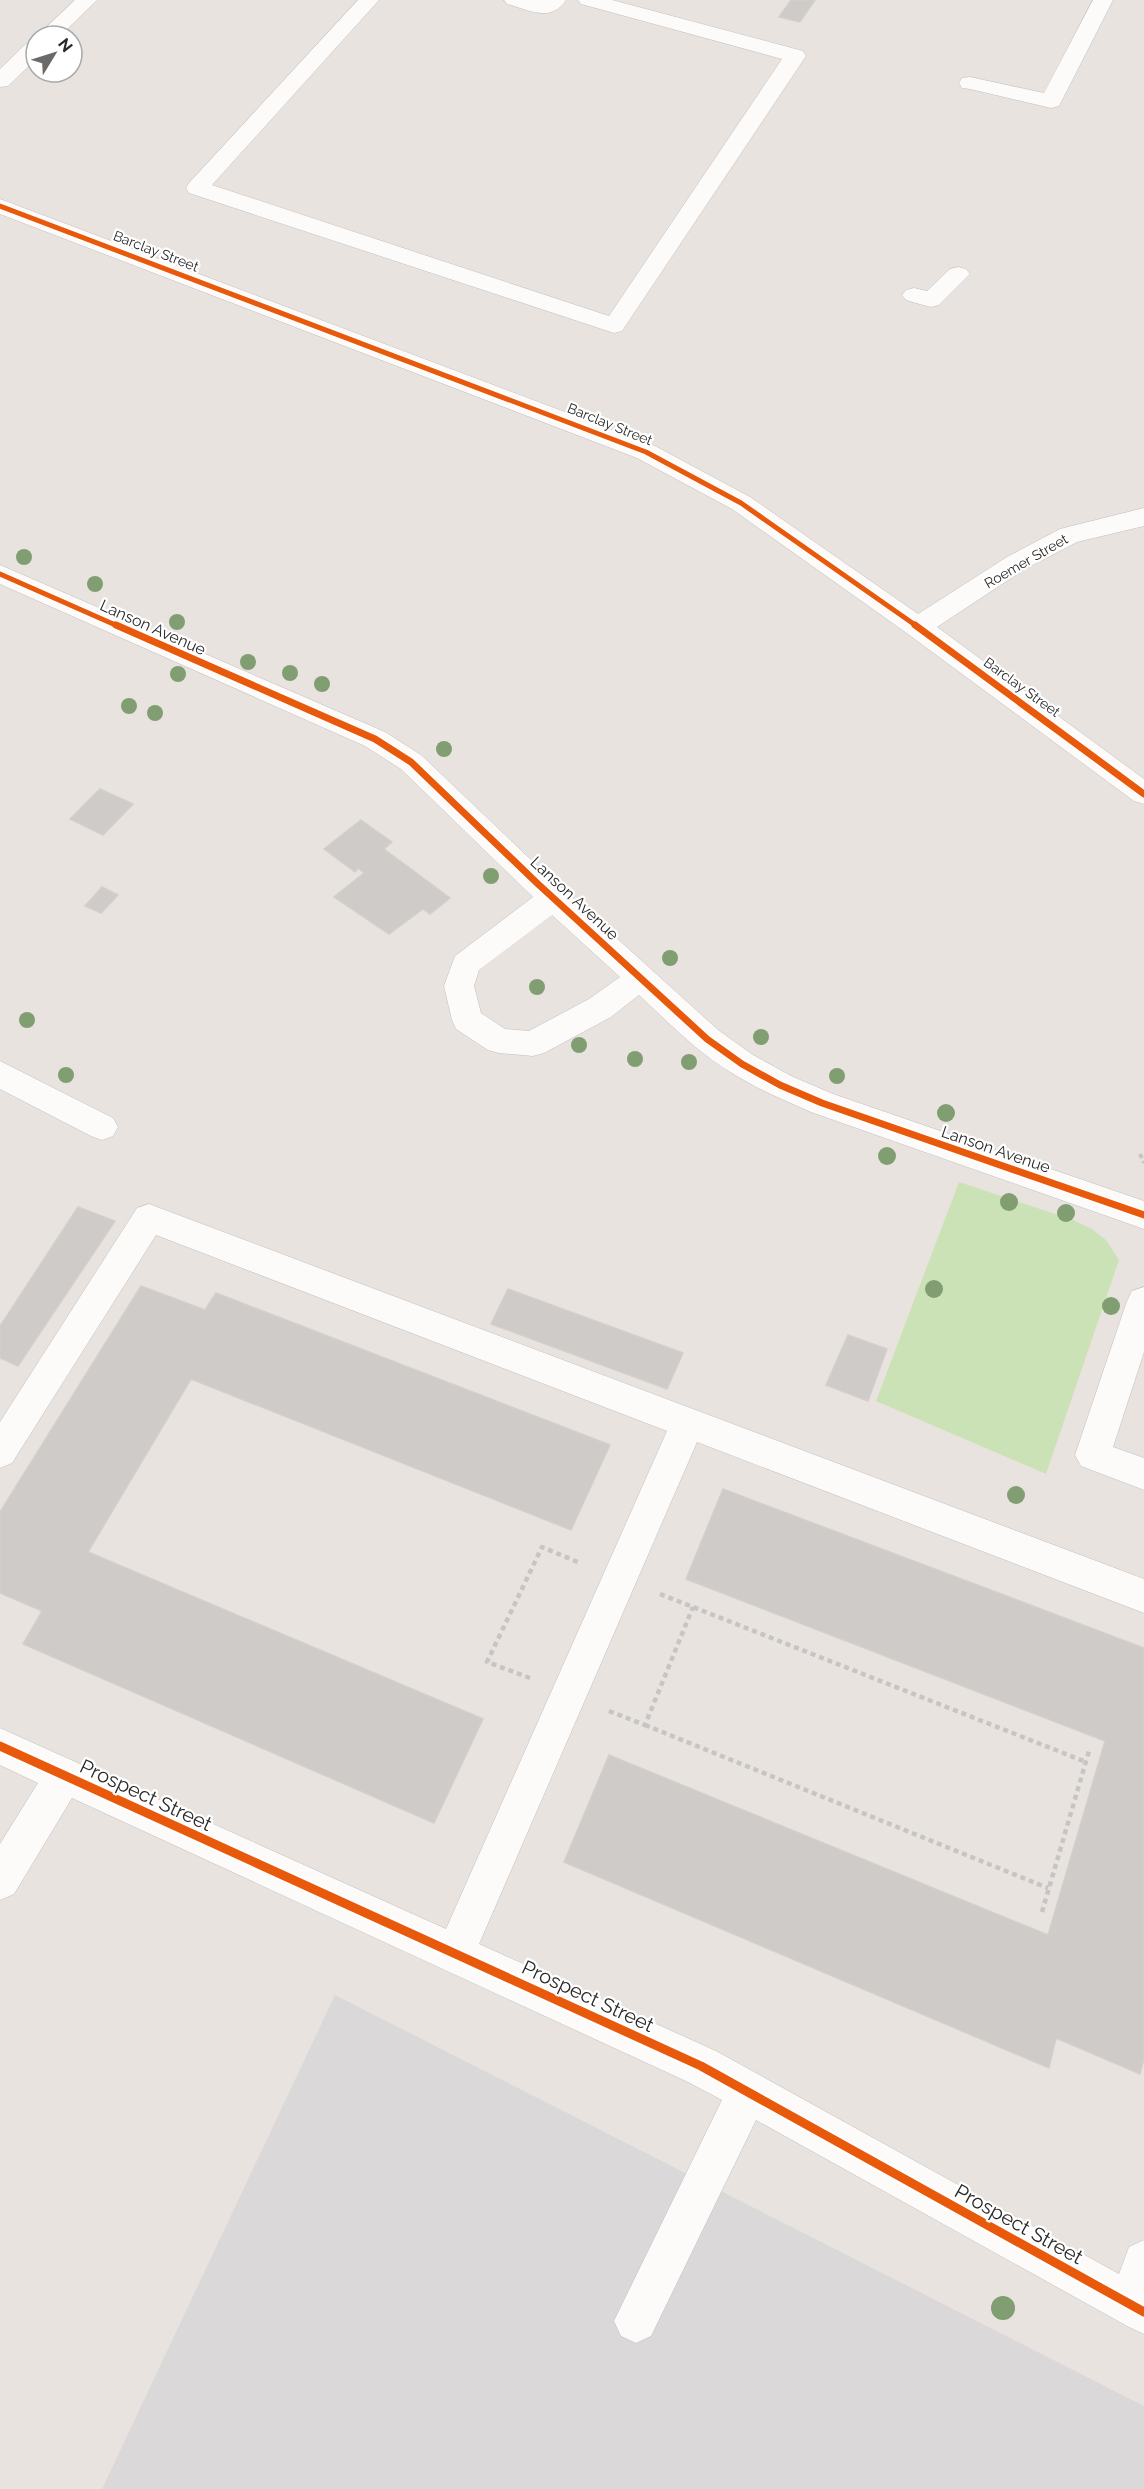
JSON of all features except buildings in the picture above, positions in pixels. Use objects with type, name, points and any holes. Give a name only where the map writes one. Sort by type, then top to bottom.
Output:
[{"type":"street","points":[[61,24],[87,0]]},
{"type":"street","points":[[369,0],[197,189],[614,326],[795,56],[588,0]]},
{"type":"street","points":[[514,0],[549,8],[556,0]]},
{"type":"street","points":[[970,83],[1051,101],[1103,0]]},
{"type":"street","points":[[0,81],[24,58]]},
{"type":"street","name":"Barclay Street","points":[[0,206],[646,452],[741,503],[918,627],[1144,794]]},
{"type":"street","points":[[914,295],[931,300],[958,274]]},
{"type":"street","name":"Roemer Street","points":[[918,627],[1016,563],[1069,535],[1144,517]]},
{"type":"street","name":"Lanson Avenue","points":[[0,574],[375,740],[411,762],[553,898],[642,977],[707,1039],[742,1064],[780,1085],[822,1103],[1144,1215]]},
{"type":"street","name":"Lanson Avenue","points":[[553,898],[466,964],[459,986],[467,1020],[499,1041],[533,1044],[600,1008],[642,977]]},
{"type":"street","points":[[0,1074],[102,1127]]},
{"type":"street","points":[[0,1452],[150,1218],[1144,1596]]},
{"type":"street","points":[[1144,1301],[1093,1455],[1144,1474]]},
{"type":"street","points":[[455,1954],[688,1423]]},
{"type":"street","name":"Prospect Street","points":[[0,1746],[701,2066],[1138,2309]]},
{"type":"street","points":[[0,1880],[64,1776]]},
{"type":"street","points":[[636,2321],[748,2092]]},
{"type":"street","points":[[1138,2309],[1144,2262]]},
{"type":"path","points":[[1140,1154],[1144,1163]]},
{"type":"path","points":[[536,1681],[487,1662],[542,1547],[586,1566]]},
{"type":"path","points":[[656,1593],[1086,1761]]},
{"type":"path","points":[[645,1725],[693,1607]]},
{"type":"path","points":[[607,1710],[1048,1888]]},
{"type":"path","points":[[1042,1912],[1089,1751]]},
{"type":"shaded area","points":[[335,1995],[1144,2406],[1144,2489],[102,2489]]},
{"type":"green space","points":[[959,1182],[1073,1220],[1092,1229],[1106,1240],[1119,1260],[1046,1474],[876,1401]]},
{"type":"cycle path","points":[[0,206],[646,452],[741,503],[918,627],[1144,794]]},
{"type":"cycle path","points":[[0,574],[375,739],[411,762],[538,884],[707,1039],[742,1064],[780,1085],[822,1103],[1144,1215]]},
{"type":"cycle path","points":[[0,1746],[701,2066],[1144,2312]]}]
